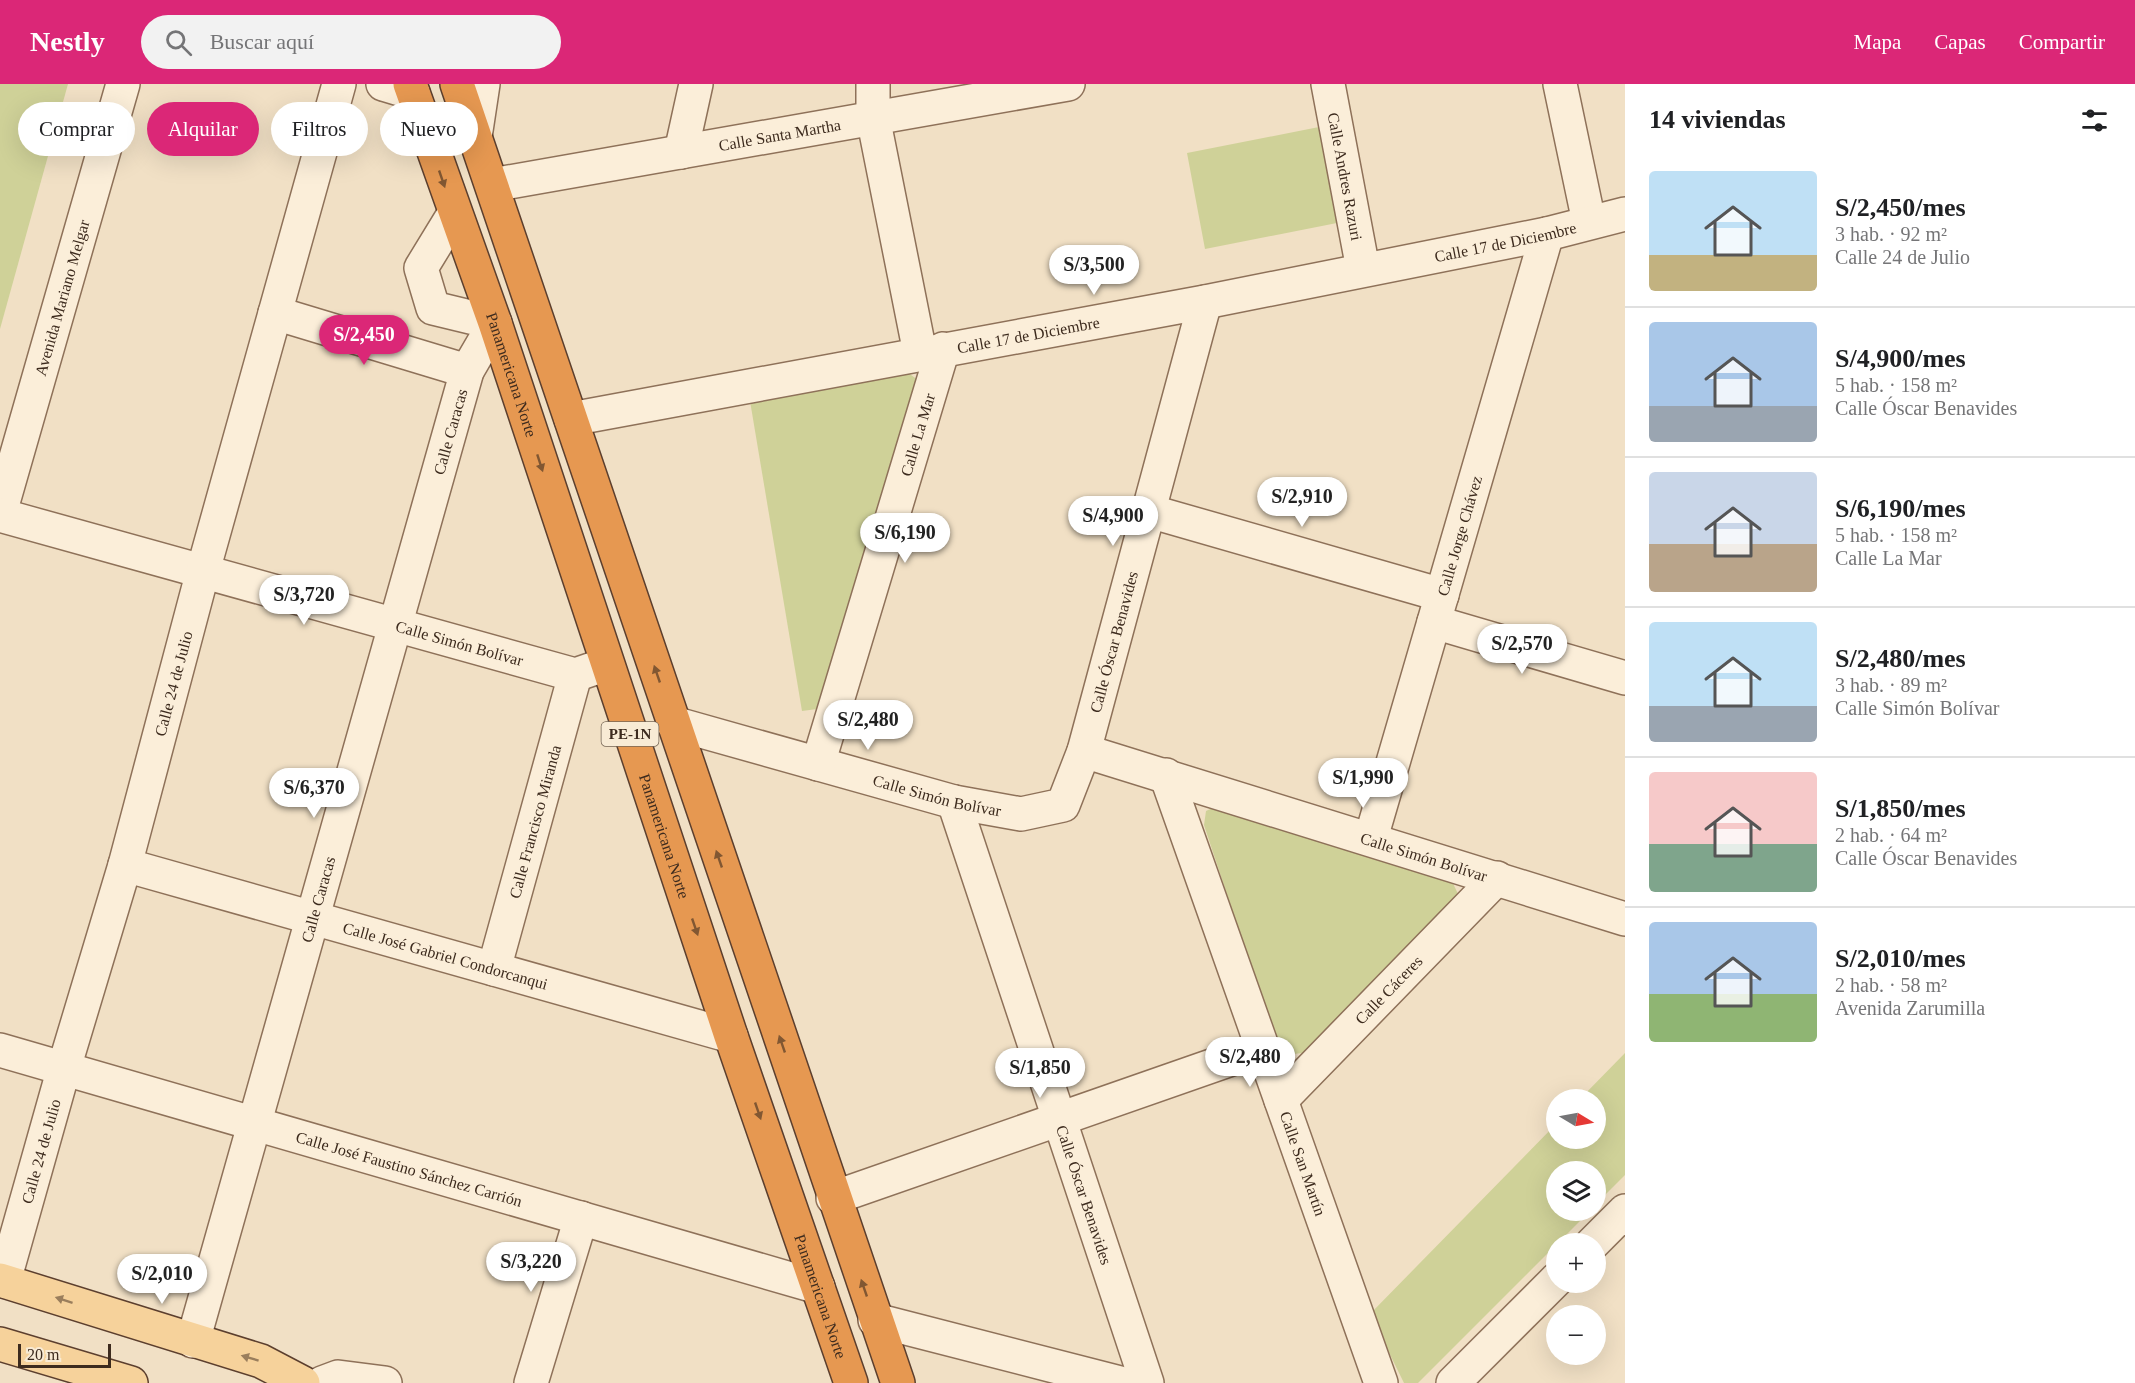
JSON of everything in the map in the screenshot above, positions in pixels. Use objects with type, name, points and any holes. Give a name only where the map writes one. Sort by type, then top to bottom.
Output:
[{"type":"highway","name":"PE-1N","points":[[457,84],[463,102]]},
{"type":"highway","name":"Panamericana Norte","points":[[402,87],[454,214],[495,323],[731,1036],[851,1383]]},
{"type":"highway","name":"PE-1N","points":[[478,148],[833,1198],[898,1383]]},
{"type":"main road","points":[[2,1281],[261,1361],[303,1383]]},
{"type":"main road","points":[[0,1344],[131,1383]]},
{"type":"street","name":"Avenida Mariano Melgar","points":[[0,514],[123,84]]},
{"type":"street","name":"Calle 24 de Julio","points":[[2,1281],[125,865],[203,571],[339,84]]},
{"type":"street","points":[[478,113],[483,84]]},
{"type":"street","points":[[681,152],[696,84]]},
{"type":"street","name":"Calle La Mar","points":[[818,764],[932,351],[873,117],[873,84]]},
{"type":"street","name":"Calle Santa Martha","points":[[492,185],[1068,84]]},
{"type":"street","name":"Calle Andres Razuri","points":[[1328,84],[1363,269]]},
{"type":"street","points":[[1560,84],[1589,222]]},
{"type":"street","points":[[454,214],[421,268],[433,308],[495,323]]},
{"type":"street","name":"Calle 17 de Diciembre","points":[[571,419],[932,351],[1205,303],[1363,269],[1547,234],[1625,214]]},
{"type":"street","name":"Calle Jorge Chávez","points":[[1371,838],[1547,234]]},
{"type":"street","name":"Calle Óscar Benavides","points":[[1063,804],[1084,751],[1205,303]]},
{"type":"street","points":[[275,313],[467,371]]},
{"type":"street","name":"Calle Caracas","points":[[193,1341],[467,371],[495,323]]},
{"type":"street","points":[[1149,511],[1438,609],[1625,678]]},
{"type":"street","name":"Calle Simón Bolívar","points":[[0,514],[575,675]]},
{"type":"street","points":[[575,675],[607,664]]},
{"type":"street","name":"Calle Francisco Miranda","points":[[494,969],[575,675]]},
{"type":"street","name":"Calle Simón Bolívar","points":[[674,723],[954,802],[1022,814],[1063,804]]},
{"type":"street","name":"Calle Simón Bolívar","points":[[1084,751],[1371,838],[1625,919]]},
{"type":"street","name":"Calle San Martín","points":[[1166,775],[1381,1383]]},
{"type":"street","name":"Calle Óscar Benavides","points":[[954,802],[1147,1383]]},
{"type":"street","name":"Calle José Gabriel Condorcanqui","points":[[125,865],[731,1036]]},
{"type":"street","name":"Calle Cáceres","points":[[1281,1100],[1497,878]]},
{"type":"street","points":[[833,1198],[1263,1048]]},
{"type":"street","name":"Calle José Faustino Sánchez Carrión","points":[[0,1050],[818,1287]]},
{"type":"street","points":[[1603,1233],[1625,1211]]},
{"type":"street","points":[[531,1383],[580,1218]]},
{"type":"street","points":[[1453,1383],[1546,1290]]},
{"type":"street","points":[[875,1320],[1120,1383]]},
{"type":"street","points":[[322,1383],[338,1377],[385,1383]]},
{"type":"green space","points":[[0,84],[68,84],[63,102],[18,102],[18,156],[48,156],[0,329]]},
{"type":"green space","points":[[1324,126],[1342,222],[1205,249],[1187,153]]},
{"type":"green space","points":[[904,370],[918,380],[817,709],[802,711],[750,401]]},
{"type":"green space","points":[[1223,803],[1449,875],[1459,896],[1303,1053],[1284,1055],[1278,1049],[1204,825],[1206,811]]},
{"type":"green space","points":[[1625,1053],[1625,1175],[1606,1194],[1606,1161],[1546,1161],[1546,1221],[1580,1221],[1568,1233],[1546,1233],[1546,1255],[1418,1383],[1404,1383],[1370,1314],[1546,1134],[1546,1149],[1606,1149],[1606,1089],[1590,1089]]}]
